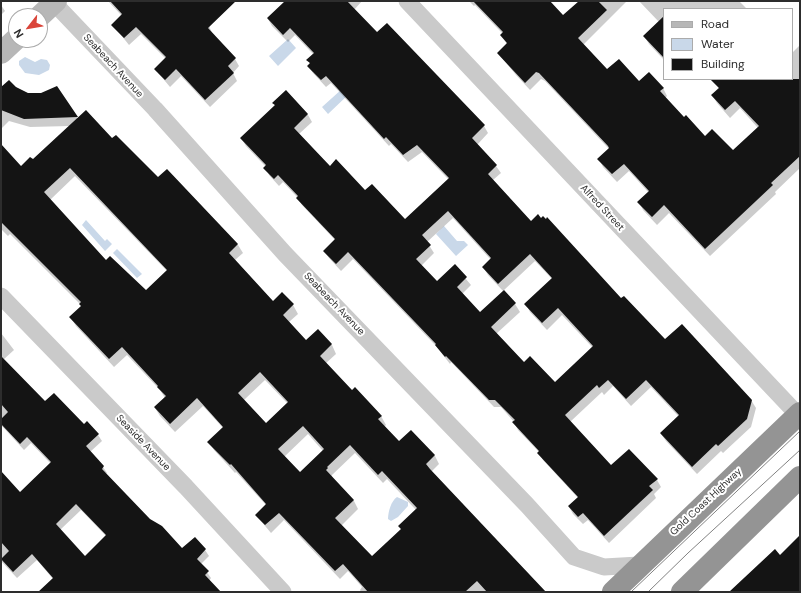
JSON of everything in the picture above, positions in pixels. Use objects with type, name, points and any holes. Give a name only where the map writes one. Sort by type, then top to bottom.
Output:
[{"type":"highway","name":"Gold Coast Highway","points":[[616,591],[639,565],[799,414]]},
{"type":"highway","points":[[682,592],[800,477]]},
{"type":"street","name":"Alfred Street","points":[[407,1],[799,414]]},
{"type":"street","name":"Seabeach Avenue","points":[[50,5],[154,109],[285,254],[522,500],[574,557],[604,568],[639,565]]},
{"type":"street","name":"Seaside Avenue","points":[[1,296],[186,487],[283,592]]},
{"type":"water","points":[[288,39],[296,48],[278,66],[269,56]]},
{"type":"water","points":[[25,57],[35,62],[41,59],[47,60],[50,65],[49,70],[39,75],[25,73],[19,65],[19,61]]},
{"type":"water","points":[[342,89],[348,95],[328,114],[322,107]]},
{"type":"water","points":[[86,220],[105,241],[107,239],[112,244],[105,251],[82,225]]},
{"type":"water","points":[[444,226],[457,241],[464,241],[468,245],[456,256],[436,234]]},
{"type":"water","points":[[117,249],[142,274],[137,278],[113,253]]},
{"type":"water","points":[[397,497],[408,502],[408,506],[398,517],[391,521],[388,519],[389,510],[393,501]]},
{"type":"building","points":[[110,1],[236,1],[208,28],[236,58],[228,66],[234,73],[205,100],[176,69],[165,80],[154,69],[166,57],[136,27],[124,38],[111,25],[122,14]]},
{"type":"building","points":[[285,1],[347,1],[377,32],[387,23],[485,125],[472,138],[497,165],[488,174],[531,221],[538,214],[541,218],[543,216],[546,219],[547,217],[621,298],[624,296],[665,339],[682,324],[752,400],[747,419],[718,446],[716,444],[692,467],[660,433],[679,415],[646,380],[626,399],[608,380],[599,388],[597,385],[565,415],[611,465],[629,449],[658,479],[649,486],[653,490],[604,536],[583,513],[578,517],[568,506],[578,497],[537,453],[539,451],[512,422],[515,420],[495,400],[489,400],[446,356],[445,357],[435,345],[436,344],[348,252],[336,264],[323,251],[335,239],[296,198],[298,196],[278,175],[274,179],[263,168],[266,165],[240,138],[275,105],[272,103],[286,90],[308,114],[294,128],[330,166],[336,159],[365,190],[372,184],[405,219],[449,178],[417,145],[403,155],[386,137],[384,139],[326,76],[321,80],[307,66],[310,63],[306,60],[314,53],[290,28],[283,35],[267,18]],"holes":[[[448,211],[491,258],[482,267],[498,284],[530,254],[552,278],[524,304],[542,323],[558,308],[593,346],[555,382],[530,356],[524,362],[491,327],[516,303],[504,290],[480,312],[457,287],[467,277],[455,264],[437,281],[416,259],[431,245],[422,235]]]},
{"type":"building","points":[[473,1],[550,1],[563,15],[579,1],[598,1],[607,10],[578,38],[607,69],[619,59],[639,81],[649,72],[664,88],[660,91],[684,117],[686,115],[705,136],[712,129],[733,150],[759,126],[735,101],[725,110],[711,95],[719,88],[711,80],[800,79],[800,156],[771,183],[773,185],[705,249],[664,205],[652,217],[637,202],[649,191],[624,164],[612,174],[597,159],[609,148],[608,146],[539,73],[536,72],[525,83],[510,67],[497,53],[507,43],[500,35],[503,32]]},
{"type":"building","points":[[663,17],[663,57],[643,36]]},
{"type":"building","points":[[9,80],[16,87],[28,93],[41,93],[57,86],[78,117],[24,119],[1,110],[1,87]]},
{"type":"building","points":[[86,110],[112,138],[116,135],[158,177],[167,169],[238,244],[229,253],[273,301],[282,292],[294,304],[283,315],[306,340],[318,329],[332,344],[320,356],[352,390],[355,387],[382,416],[378,419],[399,441],[411,430],[435,455],[426,464],[430,469],[546,592],[487,592],[477,581],[465,592],[368,592],[343,564],[335,571],[279,513],[265,525],[255,515],[266,504],[231,464],[230,465],[207,442],[223,427],[197,398],[170,424],[154,407],[166,396],[157,387],[158,386],[122,347],[109,359],[69,317],[81,306],[79,304],[81,302],[1,222],[1,144],[21,166],[30,157],[33,159]],"holes":[[[70,168],[167,270],[146,290],[110,256],[106,260],[44,192]],[[260,372],[288,402],[266,423],[238,393]],[[303,426],[324,449],[300,472],[278,449]],[[350,445],[378,475],[382,471],[417,508],[398,526],[401,529],[372,556],[335,518],[354,500],[326,470],[328,468],[327,467]]]},
{"type":"building","points":[[1,356],[45,401],[54,393],[84,424],[87,421],[99,434],[86,446],[104,466],[102,469],[150,519],[162,526],[182,548],[195,537],[206,549],[197,559],[209,571],[205,575],[221,592],[38,592],[53,578],[32,554],[13,572],[1,559],[9,551],[1,542],[1,471],[20,492],[51,462],[27,437],[20,444],[1,424],[1,419],[8,412],[1,404]],"holes":[[[76,504],[106,535],[85,556],[56,524]]]},
{"type":"building","points":[[800,535],[800,592],[729,592],[775,549],[780,555]]},
{"type":"tram line","points":[[631,592],[800,431]]},
{"type":"tram line","points":[[648,592],[800,450]]}]
